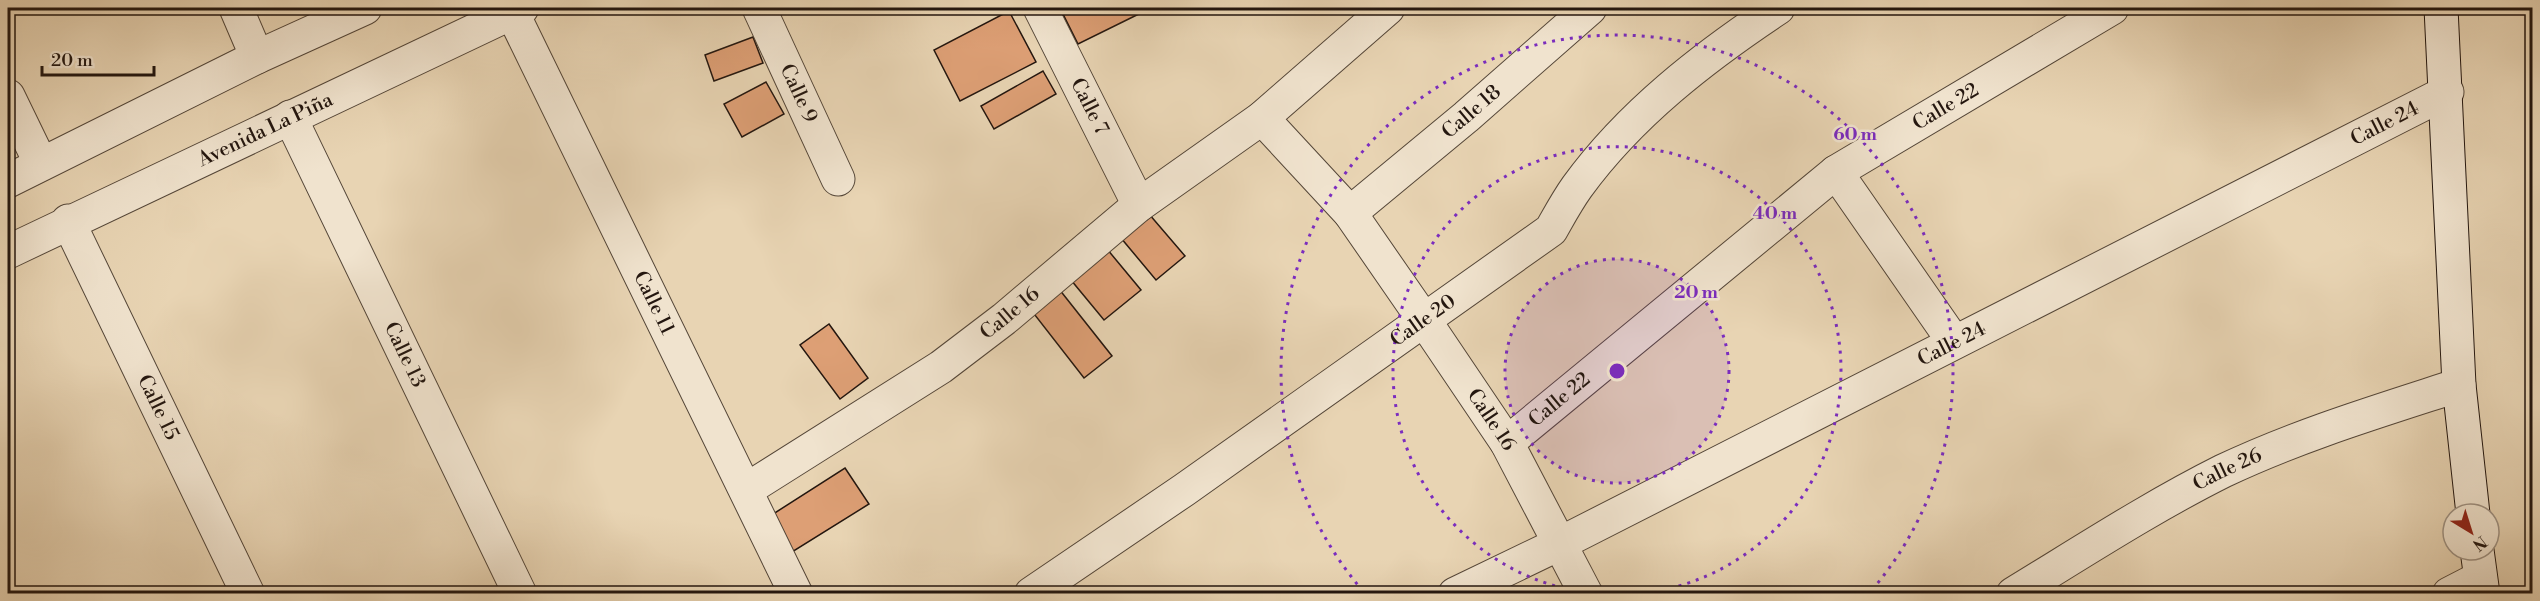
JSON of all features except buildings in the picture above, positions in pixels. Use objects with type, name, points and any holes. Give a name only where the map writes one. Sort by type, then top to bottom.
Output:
[{"type":"street","points":[[237,8],[257,57]]},
{"type":"street","points":[[8,181],[257,57],[365,8]]},
{"type":"street","name":"Calle 9","points":[[759,8],[838,179]]},
{"type":"street","name":"Calle 7","points":[[1040,8],[1140,205]]},
{"type":"street","name":"Calle 16","points":[[746,490],[941,367],[1004,319],[1140,205],[1262,118],[1388,8]]},
{"type":"street","name":"Calle 18","points":[[1350,213],[1466,117],[1590,8]]},
{"type":"street","name":"Calle 20","points":[[1031,594],[1184,490],[1551,230],[1577,187],[1674,85],[1707,56],[1778,8]]},
{"type":"street","name":"Calle 22","points":[[1507,443],[1836,172],[2112,8]]},
{"type":"street","points":[[2441,8],[2447,93],[2459,386],[2472,502]]},
{"type":"street","name":"Avenida La Piña","points":[[8,252],[68,221],[515,9]]},
{"type":"street","name":"Calle 11","points":[[515,9],[796,594]]},
{"type":"street","name":"Calle 24","points":[[1455,594],[1561,543],[2447,93]]},
{"type":"street","points":[[8,96],[41,164]]},
{"type":"street","name":"Calle 13","points":[[290,117],[520,594]]},
{"type":"street","name":"Calle 16","points":[[1262,118],[1350,213],[1424,320],[1507,443],[1586,594]]},
{"type":"street","points":[[1836,172],[1953,342]]},
{"type":"street","name":"Calle 15","points":[[68,221],[248,594]]},
{"type":"street","name":"Calle 26","points":[[2013,594],[2160,506],[2222,472],[2338,423],[2459,386]]},
{"type":"street","points":[[2449,594],[2480,574]]}]
